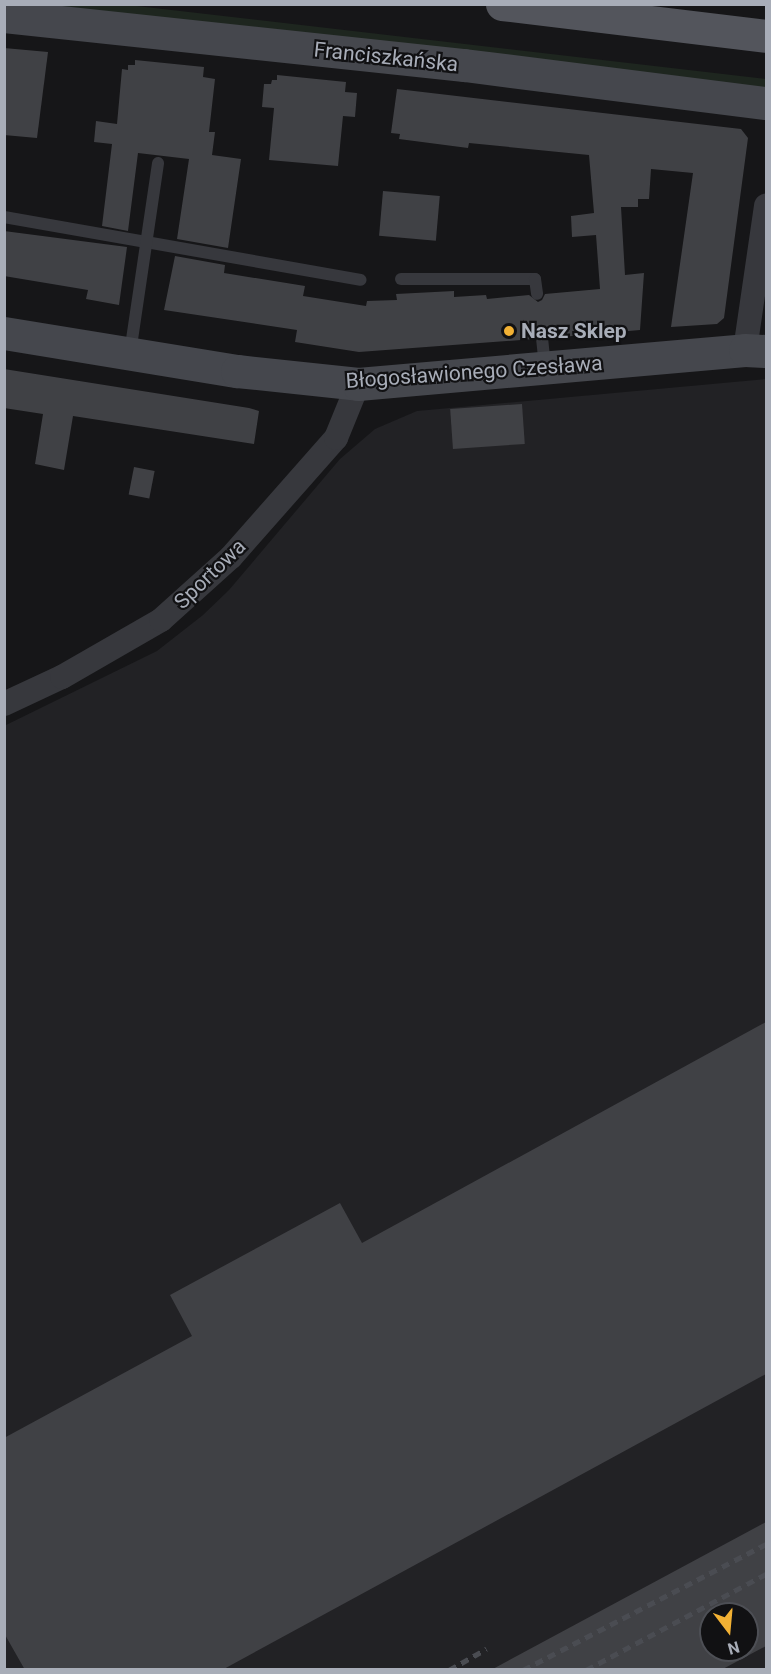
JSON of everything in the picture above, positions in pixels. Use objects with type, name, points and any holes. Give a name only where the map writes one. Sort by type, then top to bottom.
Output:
[{"type":"main road","points":[[502,4],[766,36]]},
{"type":"street","name":"Franciszkańska","points":[[4,16],[464,65],[766,103]]},
{"type":"street","points":[[756,350],[766,206]]},
{"type":"street","name":"Błogosławionego Czesława","points":[[4,333],[237,371],[358,384],[544,353],[756,350]]},
{"type":"street","name":"Sportowa","points":[[4,704],[62,677],[161,620],[231,557],[336,438],[358,384]]},
{"type":"lane","points":[[130,354],[158,163]]},
{"type":"lane","points":[[4,217],[360,280]]},
{"type":"lane","points":[[402,279],[535,279],[537,294]]},
{"type":"shaded area","points":[[5,4],[128,5],[766,79],[766,92]]},
{"type":"shaded area","points":[[766,379],[766,1669],[5,1669],[4,726],[157,651],[203,615],[229,590],[340,459],[375,429],[417,411]]},
{"type":"building","points":[[4,48],[48,52],[37,138],[4,135]]},
{"type":"building","points":[[135,60],[204,67],[203,77],[215,79],[209,132],[215,132],[212,155],[241,159],[228,248],[177,239],[189,159],[138,153],[128,231],[102,226],[112,144],[94,142],[96,121],[117,124],[122,69],[128,70],[128,65],[135,65]]},
{"type":"building","points":[[277,75],[346,82],[345,92],[357,93],[355,117],[343,116],[338,166],[269,160],[274,108],[262,107],[264,84],[271,84],[272,80],[277,80]]},
{"type":"building","points":[[397,89],[741,129],[748,138],[724,318],[717,324],[671,327],[693,173],[651,169],[649,199],[638,199],[638,207],[621,207],[625,275],[644,273],[640,330],[550,338],[548,333],[542,330],[537,332],[534,339],[359,352],[295,342],[297,330],[164,310],[175,256],[225,265],[224,273],[305,286],[303,296],[366,306],[367,301],[397,300],[396,294],[454,291],[454,297],[486,295],[487,299],[529,295],[538,302],[545,294],[600,289],[596,235],[572,237],[571,216],[594,213],[589,155],[469,143],[468,148],[399,139],[400,134],[391,133]]},
{"type":"building","points":[[383,191],[440,196],[436,241],[379,236]]},
{"type":"building","points":[[4,231],[127,247],[119,305],[86,299],[88,290],[4,276]]},
{"type":"building","points":[[4,369],[259,411],[254,444],[73,416],[64,470],[35,464],[43,414],[4,408]]},
{"type":"building","points":[[522,404],[525,444],[453,449],[450,409]]},
{"type":"building","points":[[134,467],[155,471],[149,498],[129,494]]},
{"type":"building","points":[[766,1022],[766,1374],[222,1670],[25,1670],[4,1633],[4,1438],[192,1336],[170,1295],[340,1203],[362,1243]]},
{"type":"building","points":[[766,1522],[766,1646],[759,1650],[759,1602],[699,1602],[699,1662],[736,1662],[721,1670],[491,1670]]},
{"type":"railway","points":[[523,1670],[766,1544]]},
{"type":"railway","points":[[586,1670],[766,1574]]},
{"type":"railway","points":[[449,1670],[486,1649]]},
{"type":"place","name":"Nasz Sklep","points":[[509,331]]}]
